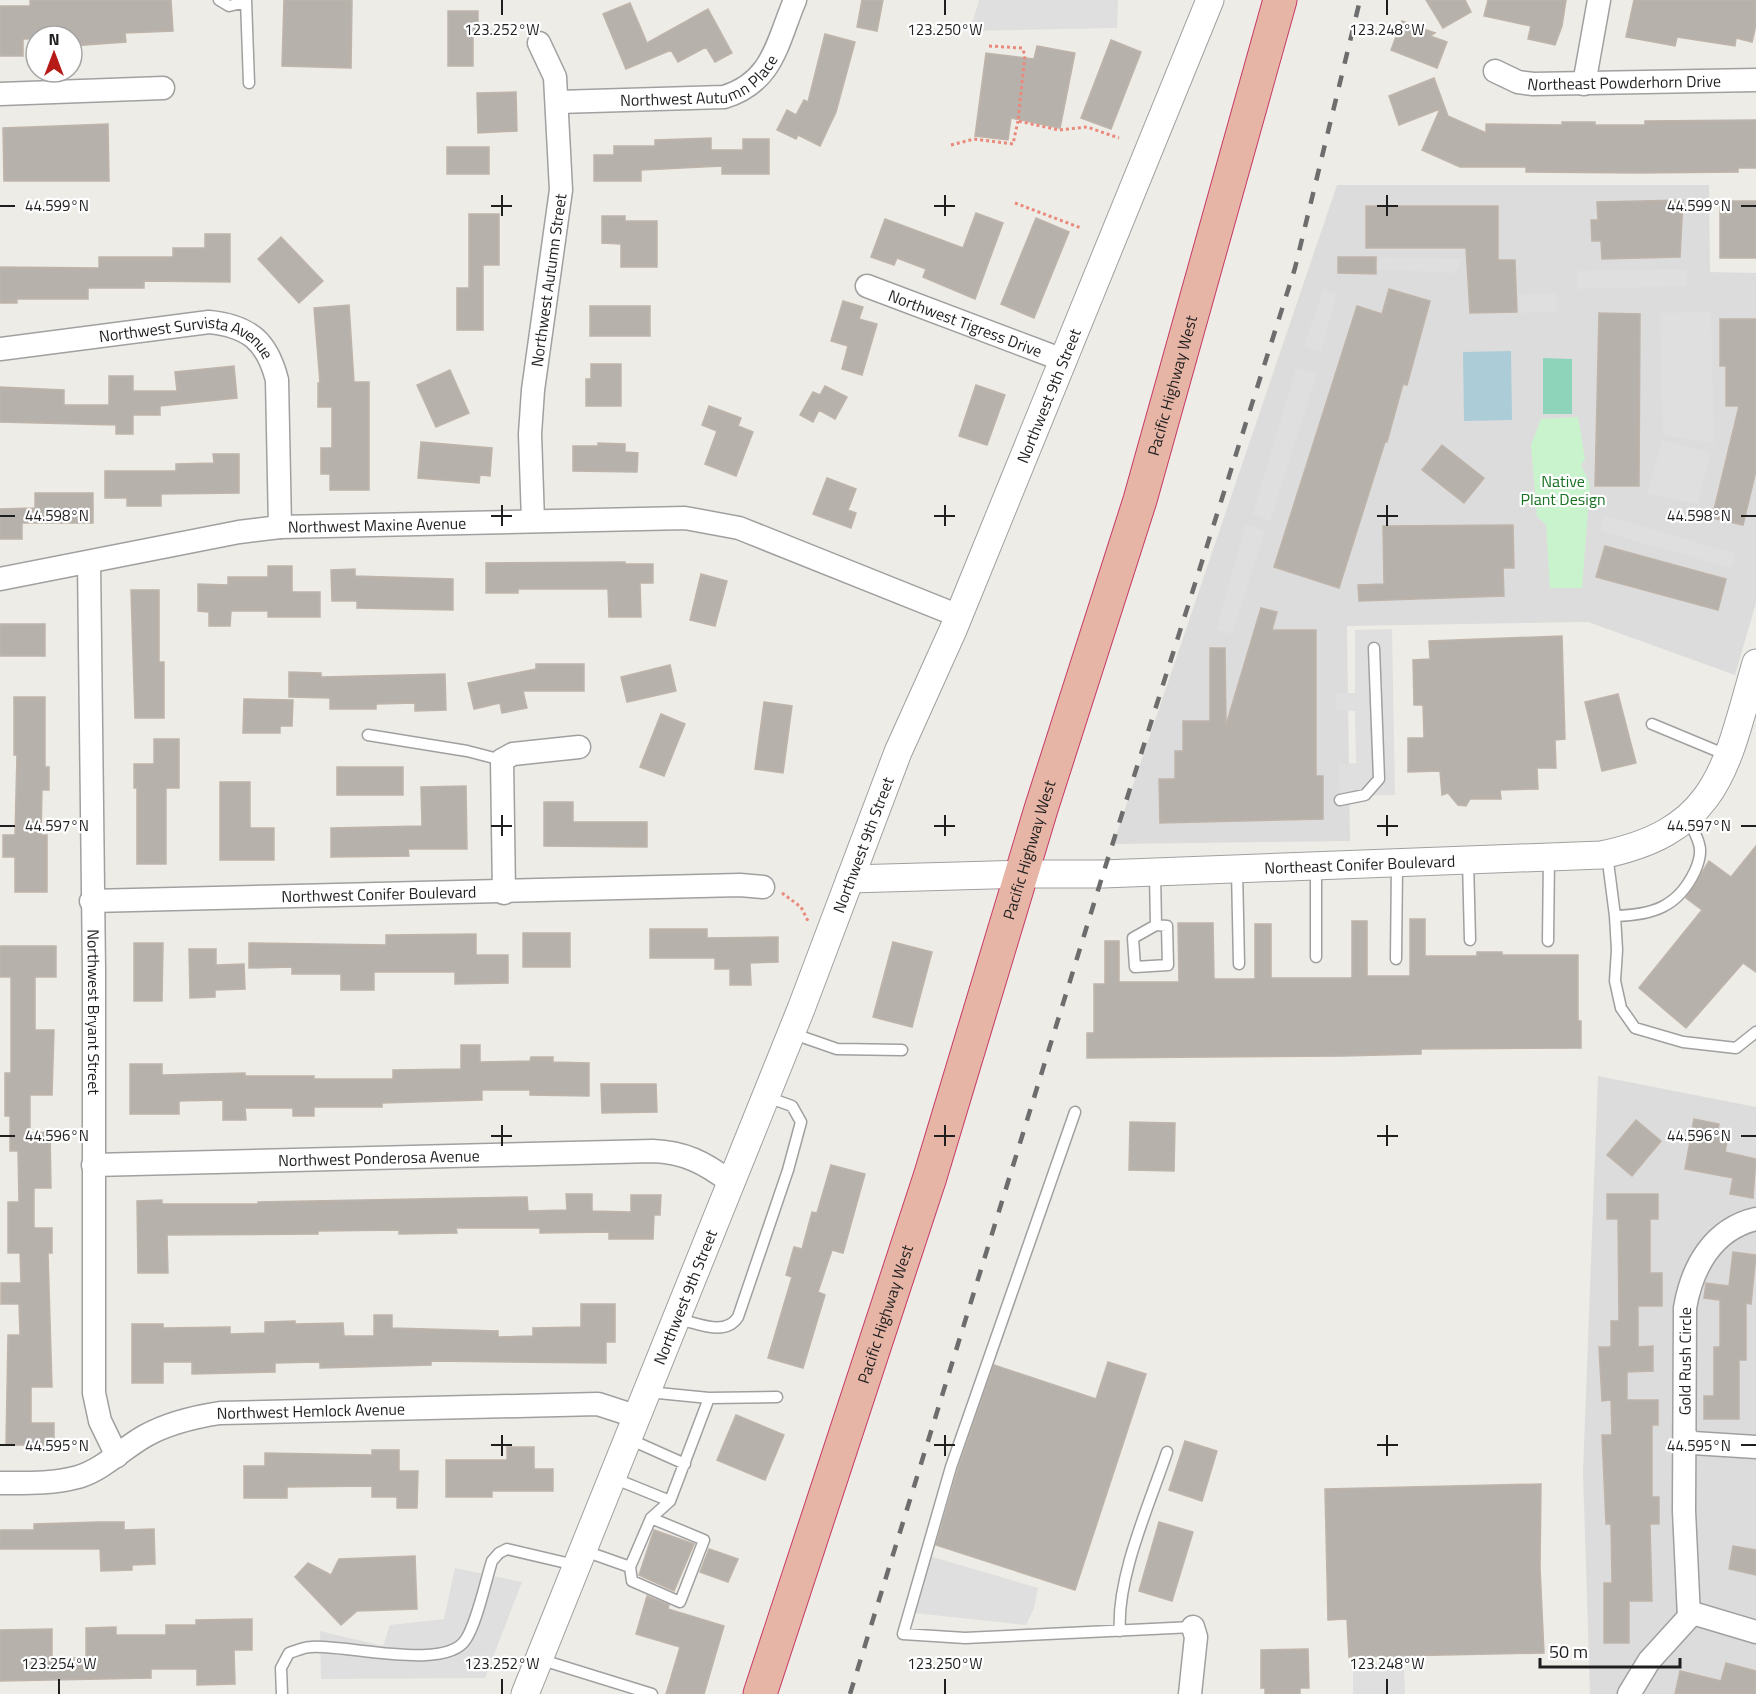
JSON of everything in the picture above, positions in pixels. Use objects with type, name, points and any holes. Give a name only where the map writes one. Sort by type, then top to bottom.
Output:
[{"type":"highway","name":"Pacific Highway West","points":[[760,1694],[930,1177],[1041,809],[1140,500],[1209,261],[1280,0]]},
{"type":"street","name":"Northwest Autumn Place","points":[[558,102],[724,97],[742,92],[765,70],[795,0]]},
{"type":"street","name":"Northwest 9th Street","points":[[525,1694],[729,1181],[791,1033],[898,752],[959,616],[1210,0]]},
{"type":"street","points":[[1584,84],[1599,0]]},
{"type":"street","name":"Northwest Autumn Street","points":[[532,521],[530,434],[533,390],[561,190],[558,102],[553,70],[539,43]]},
{"type":"street","name":"Northeast Powderhorn Drive","points":[[1495,71],[1518,82],[1533,84],[1756,80]]},
{"type":"street","points":[[0,94],[163,88]]},
{"type":"street","name":"Northwest Tigress Drive","points":[[867,286],[1063,360]]},
{"type":"street","name":"Northwest Survista Avenue","points":[[0,348],[210,322],[229,324],[247,332],[262,344],[272,361],[277,380],[280,527]]},
{"type":"street","name":"Northwest Maxine Avenue","points":[[0,579],[239,532],[280,527],[685,518],[706,520],[739,528],[959,616]]},
{"type":"street","name":"Northwest Bryant Street","points":[[89,562],[94,1393],[100,1421],[117,1456]]},
{"type":"street","name":"Northeast Conifer Boulevard","points":[[850,879],[1155,873],[1607,854],[1649,843],[1687,818],[1709,794],[1729,756],[1756,663]]},
{"type":"street","points":[[504,893],[502,760],[513,754],[579,747]]},
{"type":"street","name":"Northwest Conifer Boulevard","points":[[92,901],[504,893],[740,885],[763,887]]},
{"type":"street","name":"Northwest Ponderosa Avenue","points":[[93,1165],[653,1151],[685,1155],[706,1164],[729,1181]]},
{"type":"street","name":"Gold Rush Circle","points":[[1689,1612],[1684,1437],[1685,1308],[1688,1290],[1704,1255],[1719,1238],[1731,1229],[1756,1219]]},
{"type":"street","name":"Northwest Hemlock Avenue","points":[[0,1483],[58,1481],[79,1476],[117,1456],[145,1436],[174,1423],[220,1413],[598,1404],[635,1416]]},
{"type":"street","points":[[1684,1437],[1693,1443],[1756,1447]]},
{"type":"street","points":[[1629,1694],[1649,1661],[1680,1630],[1689,1617],[1689,1612],[1756,1632]]},
{"type":"street","points":[[1190,1694],[1196,1637],[1192,1627]]},
{"type":"lane","points":[[219,0],[229,6],[246,1],[249,83]]},
{"type":"lane","points":[[1340,800],[1365,795],[1379,779],[1374,648]]},
{"type":"lane","points":[[1652,724],[1729,756]]},
{"type":"lane","points":[[368,735],[467,751],[502,760]]},
{"type":"lane","points":[[1615,916],[1641,915],[1675,901],[1690,881],[1700,860],[1700,844],[1687,818]]},
{"type":"lane","points":[[1607,854],[1615,916],[1616,981],[1621,1008],[1635,1028],[1683,1042],[1736,1048],[1756,1032]]},
{"type":"lane","points":[[1548,941],[1549,857]]},
{"type":"lane","points":[[1468,860],[1470,940]]},
{"type":"lane","points":[[1396,959],[1397,864]]},
{"type":"lane","points":[[1316,867],[1316,957]]},
{"type":"lane","points":[[1238,870],[1239,964]]},
{"type":"lane","points":[[1155,873],[1156,926]]},
{"type":"lane","points":[[1156,926],[1167,926],[1168,965],[1135,967],[1133,938],[1156,926]]},
{"type":"lane","points":[[791,1033],[837,1049],[902,1050]]},
{"type":"lane","points":[[674,1318],[724,1329],[732,1326],[738,1317],[788,1170],[801,1122],[792,1106],[765,1096]]},
{"type":"lane","points":[[1075,1112],[951,1467],[903,1634],[965,1638],[1192,1627]]},
{"type":"lane","points":[[635,1416],[709,1398],[777,1397]]},
{"type":"lane","points":[[651,1518],[704,1540],[680,1602],[632,1581],[630,1567],[651,1518],[670,1501],[709,1398]]},
{"type":"lane","points":[[635,1416],[685,1464]]},
{"type":"lane","points":[[1120,1631],[1119,1614],[1128,1571],[1167,1452]]},
{"type":"lane","points":[[610,1477],[670,1501]]},
{"type":"lane","points":[[282,1694],[281,1668],[289,1653],[310,1647],[437,1655],[455,1650],[466,1640],[492,1561],[499,1553],[507,1549],[630,1567]]},
{"type":"lane","points":[[538,1659],[652,1694]]},
{"type":"path","points":[[951,145],[974,139],[1013,144],[1018,121],[1025,55],[1022,48],[1016,46],[989,46]]},
{"type":"path","points":[[1018,121],[1059,130],[1087,127],[1119,138]]},
{"type":"path","points":[[1015,203],[1081,228]]},
{"type":"path","points":[[763,887],[782,893],[801,908],[810,926],[827,941]]},
{"type":"shaded area","points":[[979,0],[1118,0],[1117,28],[970,31]]},
{"type":"shaded area","points":[[1337,185],[1709,185],[1710,272],[1756,273],[1756,603],[1735,675],[1588,622],[1347,626],[1350,841],[1113,844]]},
{"type":"shaded area","points":[[1380,257],[1462,259],[1455,273],[1376,269]]},
{"type":"shaded area","points":[[1687,269],[1687,286],[1577,289],[1577,271]]},
{"type":"shaded area","points":[[1323,290],[1337,294],[1321,351],[1304,346]]},
{"type":"shaded area","points":[[1556,294],[1557,312],[1519,313],[1519,295]]},
{"type":"shaded area","points":[[1711,312],[1714,443],[1663,435],[1660,313]]},
{"type":"shaded area","points":[[1296,368],[1317,374],[1270,521],[1253,514]]},
{"type":"shaded area","points":[[1662,440],[1711,453],[1697,504],[1647,494]]},
{"type":"shaded area","points":[[1604,515],[1736,554],[1731,568],[1600,531]]},
{"type":"shaded area","points":[[1246,524],[1265,531],[1232,634],[1216,630]]},
{"type":"shaded area","points":[[1392,629],[1395,795],[1340,796],[1338,764],[1356,763],[1355,711],[1336,710],[1336,693],[1355,693],[1355,630]]},
{"type":"shaded area","points":[[1598,1076],[1756,1107],[1756,1694],[1590,1694],[1583,1472]]},
{"type":"shaded area","points":[[926,1555],[1038,1588],[1034,1608],[1026,1625],[915,1613]]},
{"type":"shaded area","points":[[455,1568],[522,1582],[485,1678],[321,1679],[320,1631],[383,1646],[390,1625],[444,1619]]},
{"type":"shaded area","points":[[1404,1664],[1405,1694],[1353,1694],[1353,1665]]},
{"type":"green space","points":[[1543,358],[1572,359],[1572,414],[1543,414]]},
{"type":"green space","name":"Native Plant Design","points":[[1578,417],[1585,459],[1581,465],[1590,485],[1582,588],[1550,588],[1546,525],[1537,516],[1531,445],[1541,419]]},
{"type":"water","points":[[1511,351],[1512,420],[1464,421],[1463,352]]},
{"type":"building","points":[[30,0],[171,0],[173,31],[125,33],[126,42],[84,45],[84,24],[24,24],[23,56],[0,56],[0,6],[30,6]]},
{"type":"building","points":[[284,0],[352,0],[351,68],[282,66]]},
{"type":"building","points":[[862,0],[883,0],[877,31],[857,27]]},
{"type":"building","points":[[1426,0],[1465,0],[1471,12],[1443,28]]},
{"type":"building","points":[[1488,0],[1566,0],[1562,26],[1555,45],[1528,39],[1531,26],[1484,16]]},
{"type":"building","points":[[1634,0],[1756,0],[1756,25],[1752,42],[1736,38],[1735,46],[1677,37],[1675,46],[1626,37]]},
{"type":"building","points":[[630,3],[647,43],[708,9],[732,53],[715,62],[706,47],[678,62],[671,50],[626,69],[603,14]]},
{"type":"building","points":[[448,11],[478,11],[478,36],[473,36],[473,66],[448,66]]},
{"type":"building","points":[[1402,21],[1435,33],[1430,36],[1447,42],[1437,68],[1391,50]]},
{"type":"building","points":[[825,34],[855,42],[836,112],[820,146],[798,135],[796,139],[777,130],[787,110],[796,115],[804,100],[808,102]]},
{"type":"building","points":[[1111,40],[1141,52],[1111,129],[1081,118]]},
{"type":"building","points":[[1037,46],[1075,53],[1060,128],[1011,118],[1008,140],[975,136],[986,53],[1034,59]]},
{"type":"building","points":[[1434,78],[1448,116],[1486,133],[1486,124],[1562,125],[1562,122],[1595,122],[1595,125],[1645,125],[1645,121],[1756,120],[1756,168],[1738,168],[1738,172],[1638,173],[1526,172],[1526,167],[1460,167],[1422,150],[1440,109],[1399,125],[1389,96]]},
{"type":"building","points":[[516,92],[517,131],[478,133],[477,93]]},
{"type":"building","points":[[108,124],[109,181],[4,181],[3,128]]},
{"type":"building","points":[[711,138],[711,150],[743,150],[743,139],[769,139],[769,174],[722,174],[722,166],[641,170],[641,181],[594,181],[594,155],[614,155],[614,146],[655,146],[655,140]]},
{"type":"building","points":[[447,147],[489,147],[489,174],[447,174]]},
{"type":"building","points":[[1683,200],[1680,257],[1602,259],[1601,241],[1592,241],[1591,220],[1598,220],[1597,202]]},
{"type":"building","points":[[1720,201],[1756,201],[1756,258],[1720,258]]},
{"type":"building","points":[[1366,206],[1498,206],[1498,260],[1515,260],[1517,312],[1470,313],[1466,248],[1366,248]]},
{"type":"building","points":[[976,213],[1003,223],[975,299],[923,277],[926,269],[897,258],[894,265],[871,257],[885,219],[963,248]]},
{"type":"building","points":[[469,214],[499,214],[499,265],[483,265],[483,330],[457,330],[457,288],[469,288]]},
{"type":"building","points":[[602,216],[625,216],[625,221],[657,221],[657,267],[621,267],[621,244],[602,243]]},
{"type":"building","points":[[1036,218],[1069,232],[1034,318],[1001,304]]},
{"type":"building","points":[[205,234],[230,234],[230,282],[144,281],[144,288],[88,288],[88,299],[17,299],[17,303],[0,303],[0,267],[99,268],[99,257],[173,257],[173,248],[205,248]]},
{"type":"building","points":[[281,237],[323,281],[299,303],[258,259]]},
{"type":"building","points":[[1338,257],[1376,257],[1376,274],[1338,273]]},
{"type":"building","points":[[1389,289],[1430,301],[1407,385],[1403,384],[1387,442],[1385,442],[1339,588],[1274,567],[1357,306],[1382,314]]},
{"type":"building","points":[[843,301],[863,307],[859,319],[877,324],[862,375],[842,369],[848,346],[831,341]]},
{"type":"building","points":[[349,305],[354,382],[369,382],[369,490],[330,490],[330,474],[321,474],[321,448],[332,448],[332,407],[318,407],[318,383],[320,383],[314,308]]},
{"type":"building","points":[[590,306],[650,306],[650,336],[590,336]]},
{"type":"building","points":[[1599,313],[1640,314],[1639,486],[1595,486]]},
{"type":"building","points":[[1720,319],[1756,319],[1756,471],[1743,525],[1712,518],[1739,406],[1726,406],[1726,366],[1720,366]]},
{"type":"building","points":[[591,364],[621,364],[621,406],[586,406],[586,379],[591,379]]},
{"type":"building","points":[[234,366],[237,398],[160,406],[160,415],[133,415],[133,434],[116,434],[116,425],[0,422],[0,387],[64,390],[64,405],[109,405],[109,376],[133,376],[133,391],[177,391],[175,372]]},
{"type":"building","points":[[450,370],[469,413],[436,427],[417,385]]},
{"type":"building","points":[[976,385],[1005,395],[987,445],[959,436]]},
{"type":"building","points":[[825,386],[847,397],[835,419],[819,410],[813,422],[800,415],[813,392],[820,395]]},
{"type":"building","points":[[709,406],[741,418],[738,426],[753,432],[736,476],[705,464],[717,431],[702,425]]},
{"type":"building","points":[[421,442],[492,448],[490,476],[480,475],[479,483],[418,478]]},
{"type":"building","points":[[598,443],[625,444],[625,452],[638,453],[637,472],[573,471],[573,446],[598,446]]},
{"type":"building","points":[[1442,445],[1484,478],[1464,503],[1422,470]]},
{"type":"building","points":[[213,454],[239,454],[239,493],[161,494],[161,506],[127,506],[127,498],[105,498],[105,471],[176,471],[176,464],[214,463]]},
{"type":"building","points":[[827,478],[856,489],[848,510],[856,513],[851,528],[813,514]]},
{"type":"building","points":[[35,493],[93,493],[93,523],[22,523],[22,539],[0,539],[0,509],[35,508]]},
{"type":"building","points":[[1513,525],[1514,568],[1503,568],[1504,596],[1359,601],[1358,585],[1384,584],[1383,526]]},
{"type":"building","points":[[1605,546],[1726,579],[1718,610],[1596,577]]},
{"type":"building","points":[[625,562],[625,564],[653,564],[653,583],[640,583],[641,617],[609,617],[608,589],[518,589],[518,593],[486,593],[486,563]]},
{"type":"building","points":[[268,566],[292,566],[292,592],[320,592],[320,617],[268,617],[268,611],[231,611],[230,626],[209,626],[209,612],[198,611],[198,584],[228,585],[228,577],[268,577]]},
{"type":"building","points":[[355,569],[355,576],[453,579],[453,610],[357,608],[357,601],[332,601],[331,570]]},
{"type":"building","points":[[701,574],[727,581],[715,626],[690,620]]},
{"type":"building","points":[[131,590],[159,590],[159,662],[164,662],[164,718],[135,718]]},
{"type":"building","points":[[1261,608],[1277,612],[1272,630],[1316,630],[1316,776],[1323,776],[1323,819],[1160,823],[1159,779],[1175,779],[1175,751],[1183,751],[1183,721],[1210,721],[1210,648],[1225,648],[1226,725]]},
{"type":"building","points":[[0,624],[45,624],[45,656],[0,656]]},
{"type":"building","points":[[1562,636],[1565,739],[1555,740],[1556,768],[1537,768],[1538,789],[1500,790],[1501,799],[1470,799],[1466,806],[1458,805],[1448,793],[1442,795],[1440,771],[1408,772],[1408,738],[1424,738],[1423,705],[1414,705],[1413,660],[1430,659],[1429,641]]},
{"type":"building","points":[[536,664],[584,664],[584,691],[523,691],[527,708],[502,713],[500,703],[474,709],[468,683],[536,669]]},
{"type":"building","points":[[670,665],[676,691],[627,702],[621,677]]},
{"type":"building","points":[[289,672],[321,673],[321,677],[445,674],[446,710],[415,711],[415,703],[376,704],[376,709],[330,709],[330,698],[289,697]]},
{"type":"building","points":[[1618,694],[1636,763],[1602,771],[1585,702]]},
{"type":"building","points":[[14,697],[45,697],[45,767],[49,767],[49,790],[42,790],[41,835],[47,835],[47,892],[15,892],[15,857],[3,857],[3,835],[15,835],[17,755],[14,755]]},
{"type":"building","points":[[244,699],[293,700],[292,726],[280,726],[280,733],[243,733]]},
{"type":"building","points":[[764,702],[792,706],[783,773],[755,769]]},
{"type":"building","points":[[661,714],[685,724],[664,776],[640,767]]},
{"type":"building","points":[[154,739],[179,739],[179,788],[166,788],[166,864],[137,864],[137,788],[134,788],[134,764],[154,764]]},
{"type":"building","points":[[337,767],[403,767],[403,795],[337,795]]},
{"type":"building","points":[[220,782],[250,782],[250,828],[274,828],[274,860],[220,860]]},
{"type":"building","points":[[466,786],[467,849],[408,849],[409,856],[331,857],[331,828],[422,826],[421,787]]},
{"type":"building","points":[[544,802],[573,802],[573,822],[647,822],[647,847],[544,846]]},
{"type":"building","points":[[1756,846],[1756,972],[1743,963],[1686,1028],[1639,988],[1702,910],[1686,898],[1709,861],[1731,877]]},
{"type":"building","points":[[1410,919],[1425,919],[1425,956],[1477,956],[1477,952],[1502,952],[1502,955],[1578,955],[1578,1021],[1581,1021],[1581,1048],[1421,1049],[1421,1054],[1343,1056],[1087,1058],[1087,1033],[1094,1033],[1094,984],[1105,984],[1105,941],[1119,941],[1119,982],[1179,982],[1178,923],[1213,923],[1214,979],[1255,979],[1255,924],[1271,924],[1271,978],[1352,978],[1352,921],[1367,921],[1367,976],[1410,976]]},
{"type":"building","points":[[650,929],[707,929],[707,938],[778,937],[778,962],[750,963],[751,985],[730,985],[730,969],[715,969],[715,958],[650,958]]},
{"type":"building","points":[[523,933],[570,933],[570,967],[523,967]]},
{"type":"building","points":[[476,934],[476,955],[508,955],[508,983],[455,984],[455,972],[374,972],[374,990],[341,990],[341,974],[292,974],[292,967],[249,968],[249,943],[386,945],[386,935]]},
{"type":"building","points":[[893,942],[932,952],[912,1027],[873,1017]]},
{"type":"building","points":[[134,943],[163,943],[162,1001],[134,1001]]},
{"type":"building","points":[[0,946],[56,946],[56,977],[35,977],[35,1030],[54,1030],[52,1095],[30,1095],[30,1133],[50,1132],[51,1188],[34,1188],[34,1228],[52,1228],[52,1253],[48,1253],[52,1387],[31,1387],[31,1423],[54,1423],[54,1445],[6,1445],[8,1335],[20,1335],[19,1304],[1,1304],[1,1283],[21,1283],[20,1253],[8,1253],[8,1202],[19,1202],[18,1151],[10,1151],[10,1116],[5,1116],[5,1073],[11,1073],[11,977],[0,977]]},
{"type":"building","points":[[189,949],[216,949],[216,965],[244,964],[245,989],[215,990],[215,997],[190,998]]},
{"type":"building","points":[[461,1045],[480,1045],[480,1062],[530,1061],[531,1057],[553,1057],[553,1062],[589,1063],[589,1096],[530,1095],[530,1090],[482,1090],[482,1100],[382,1103],[382,1107],[314,1107],[314,1116],[293,1116],[293,1108],[245,1108],[246,1120],[223,1120],[223,1100],[179,1101],[179,1114],[130,1114],[130,1064],[162,1064],[162,1075],[245,1073],[245,1076],[314,1076],[314,1079],[393,1079],[393,1070],[461,1069]]},
{"type":"building","points":[[601,1084],[656,1084],[657,1112],[602,1113]]},
{"type":"building","points":[[1694,1119],[1719,1124],[1717,1135],[1728,1136],[1725,1152],[1756,1159],[1753,1198],[1730,1194],[1733,1178],[1685,1169]]},
{"type":"building","points":[[1636,1120],[1661,1141],[1632,1176],[1607,1155]]},
{"type":"building","points":[[1130,1122],[1175,1123],[1174,1171],[1129,1170]]},
{"type":"building","points":[[831,1165],[865,1174],[843,1253],[832,1250],[818,1292],[825,1295],[803,1368],[768,1358],[792,1277],[786,1275],[794,1247],[802,1249],[812,1212],[817,1213]]},
{"type":"building","points":[[566,1194],[592,1194],[592,1211],[631,1212],[631,1195],[661,1195],[660,1215],[654,1215],[653,1239],[609,1239],[609,1232],[540,1233],[540,1228],[456,1228],[457,1233],[399,1234],[399,1230],[318,1231],[318,1234],[167,1235],[168,1273],[138,1273],[137,1201],[162,1200],[162,1204],[258,1204],[258,1202],[527,1197],[528,1211],[567,1210]]},
{"type":"building","points":[[1607,1194],[1658,1194],[1658,1219],[1650,1219],[1650,1273],[1662,1273],[1662,1306],[1638,1306],[1638,1347],[1653,1346],[1653,1371],[1627,1372],[1627,1400],[1658,1400],[1658,1425],[1652,1425],[1652,1497],[1659,1497],[1659,1524],[1650,1524],[1652,1601],[1629,1601],[1629,1643],[1604,1643],[1604,1583],[1612,1583],[1611,1524],[1606,1524],[1602,1435],[1612,1435],[1611,1400],[1602,1401],[1599,1347],[1611,1347],[1611,1321],[1619,1321],[1618,1219],[1607,1219]]},
{"type":"building","points":[[1733,1252],[1756,1255],[1751,1304],[1746,1303],[1746,1360],[1739,1360],[1739,1419],[1704,1419],[1704,1396],[1714,1396],[1714,1347],[1720,1347],[1720,1300],[1704,1298],[1706,1283],[1729,1286]]},
{"type":"building","points":[[581,1304],[615,1304],[615,1342],[606,1342],[606,1363],[431,1361],[431,1365],[320,1368],[320,1362],[275,1363],[275,1372],[192,1374],[192,1362],[163,1362],[163,1383],[132,1383],[132,1324],[163,1324],[163,1328],[230,1327],[230,1334],[265,1333],[265,1322],[343,1323],[344,1336],[374,1336],[374,1315],[392,1315],[392,1328],[498,1331],[498,1337],[533,1336],[533,1328],[581,1327]]},
{"type":"building","points":[[1108,1362],[1146,1374],[1075,1590],[936,1545],[958,1469],[994,1365],[1096,1399]]},
{"type":"building","points":[[736,1415],[784,1435],[765,1480],[717,1460]]},
{"type":"building","points":[[1185,1441],[1217,1451],[1202,1501],[1169,1490]]},
{"type":"building","points":[[507,1447],[534,1447],[534,1469],[553,1469],[553,1491],[492,1491],[492,1497],[446,1497],[446,1460],[507,1460]]},
{"type":"building","points":[[372,1450],[399,1450],[399,1471],[418,1471],[417,1508],[397,1508],[397,1497],[372,1497],[372,1486],[287,1487],[287,1498],[244,1498],[244,1466],[265,1466],[265,1453],[372,1455]]},
{"type":"building","points":[[1541,1484],[1540,1568],[1544,1653],[1349,1657],[1347,1619],[1328,1620],[1325,1489]]},
{"type":"building","points":[[124,1522],[124,1530],[154,1529],[155,1564],[132,1565],[132,1570],[101,1571],[100,1549],[0,1549],[0,1530],[34,1530],[34,1524]]},
{"type":"building","points":[[1159,1522],[1193,1532],[1172,1601],[1139,1591]]},
{"type":"building","points":[[654,1530],[694,1544],[674,1591],[639,1575]]},
{"type":"building","points":[[1733,1546],[1756,1550],[1756,1575],[1729,1569]]},
{"type":"building","points":[[709,1549],[738,1559],[728,1582],[700,1572]]},
{"type":"building","points":[[415,1556],[417,1609],[357,1611],[341,1625],[295,1577],[308,1563],[331,1575],[339,1559]]},
{"type":"building","points":[[647,1596],[669,1605],[668,1609],[724,1626],[704,1694],[666,1694],[680,1647],[636,1634]]},
{"type":"building","points":[[252,1619],[252,1650],[234,1650],[235,1684],[197,1685],[197,1669],[151,1669],[151,1678],[0,1681],[0,1630],[52,1629],[52,1658],[86,1658],[86,1628],[116,1627],[116,1635],[166,1635],[166,1625],[196,1625],[196,1620]]},
{"type":"building","points":[[1308,1649],[1309,1688],[1300,1688],[1300,1694],[1265,1694],[1265,1688],[1261,1688],[1261,1650]]},
{"type":"building","points":[[1726,1663],[1756,1671],[1756,1694],[1675,1694],[1680,1671],[1721,1681]]},
{"type":"railway","points":[[850,1694],[1103,874],[1295,268],[1360,0]]}]
